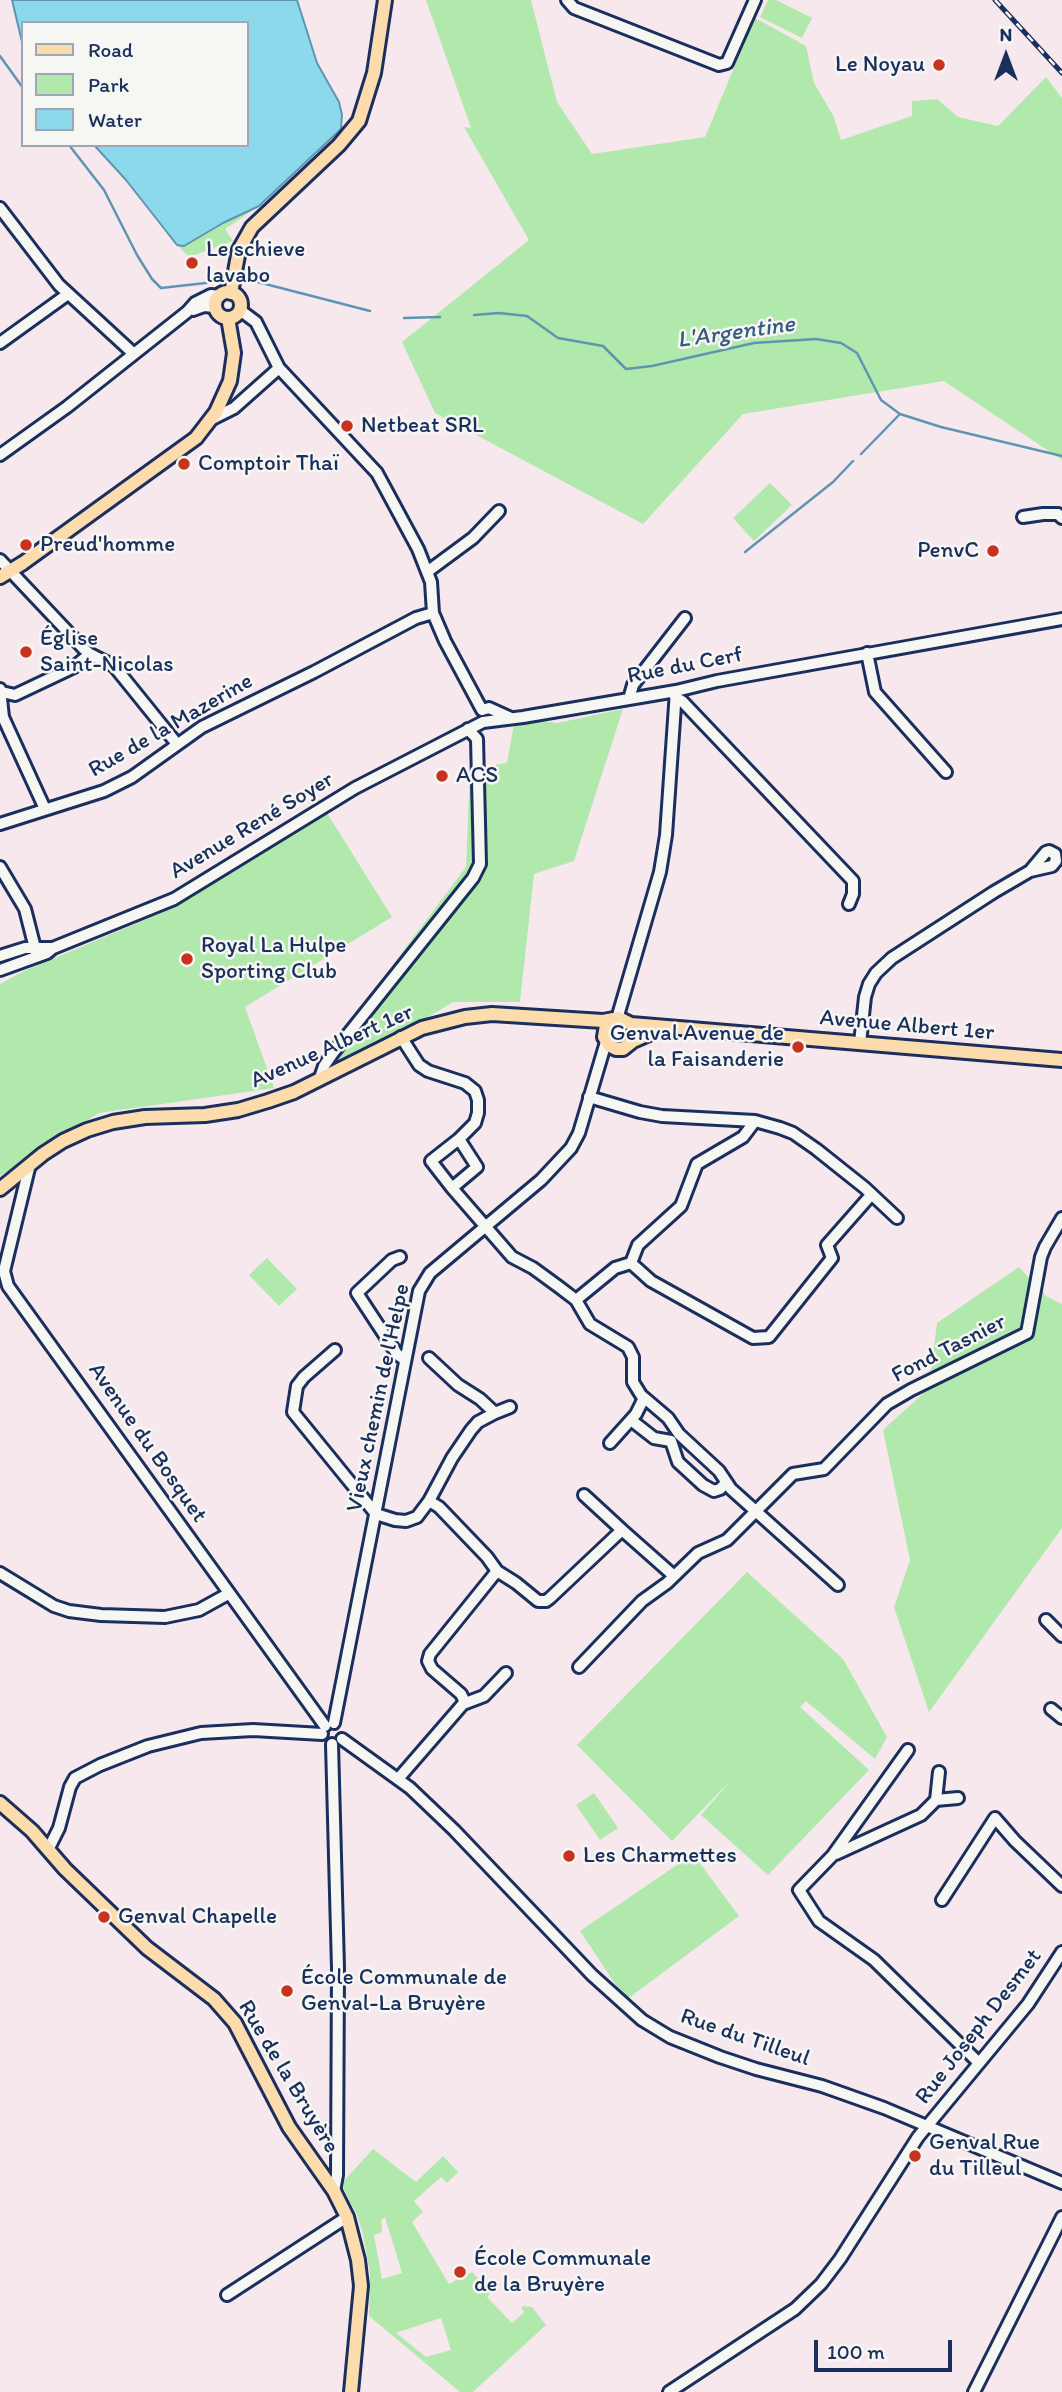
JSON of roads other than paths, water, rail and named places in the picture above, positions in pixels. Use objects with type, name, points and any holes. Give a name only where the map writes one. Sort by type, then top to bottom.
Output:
[{"type":"main road","points":[[222,298],[240,299],[240,310],[237,314],[228,318],[219,314],[222,298],[239,250],[252,227],[339,145],[359,121],[374,73],[385,0]]},
{"type":"main road","points":[[5,574],[196,438],[216,412],[230,381],[234,353],[228,318]]},
{"type":"main road","name":"Avenue Albert 1er","points":[[0,1189],[64,1141],[113,1122],[238,1110],[294,1092],[401,1037],[442,1021],[465,1017],[492,1014],[575,1019],[615,1031],[653,1025],[1062,1060]]},
{"type":"main road","name":"Avenue Albert 1er","points":[[615,1031],[629,1046],[633,1041],[665,1027]]},
{"type":"main road","points":[[615,1031],[635,1035],[633,1041]]},
{"type":"main road","name":"Rue de la Bruyère","points":[[0,1803],[32,1831],[74,1878],[147,1948],[226,2011],[245,2041],[289,2127],[334,2191],[347,2217],[358,2260],[361,2286],[351,2392]]},
{"type":"main road","name":"Rue de la Bruyère","points":[[0,1812],[48,1850]]},
{"type":"street","points":[[567,0],[575,8],[719,65],[726,63],[755,0]]},
{"type":"street","points":[[0,208],[58,285],[134,354]]},
{"type":"street","points":[[0,343],[68,294]]},
{"type":"street","points":[[0,456],[200,300],[211,295],[222,298]]},
{"type":"street","points":[[240,310],[256,322],[279,368],[377,474],[418,549],[431,582],[433,613],[445,641],[486,716]]},
{"type":"street","points":[[210,420],[234,408],[279,368]]},
{"type":"street","points":[[427,572],[473,538],[499,511]]},
{"type":"street","points":[[1023,517],[1058,514],[1062,518]]},
{"type":"street","points":[[0,560],[5,574],[90,654],[114,666],[177,744]]},
{"type":"street","name":"Rue de la Mazerine","points":[[0,824],[104,791],[132,777],[202,727],[416,618],[433,613]]},
{"type":"street","points":[[629,699],[633,685],[685,618]]},
{"type":"street","name":"Rue du Cerf","points":[[486,716],[512,718],[675,694],[717,681],[1062,619]]},
{"type":"street","points":[[867,653],[875,692],[946,772]]},
{"type":"street","points":[[45,809],[2,718],[1,690],[15,695],[74,667],[90,654]]},
{"type":"street","name":"Rue du Cerf","points":[[675,694],[853,881],[853,894],[849,904]]},
{"type":"street","name":"Vieux chemin de l'Helpe","points":[[327,1728],[376,1514],[416,1303],[423,1283],[438,1266],[541,1180],[572,1148],[579,1133],[599,1064],[615,1031],[660,872],[666,835],[675,694]]},
{"type":"street","name":"Avenue René Soyer","points":[[0,970],[36,952],[53,948],[174,899],[355,788],[468,729],[486,716]]},
{"type":"street","points":[[320,1078],[332,1053],[473,878],[480,864],[477,738],[468,729]]},
{"type":"street","points":[[0,867],[25,909],[36,952]]},
{"type":"street","points":[[860,1043],[865,997],[876,973],[892,958],[1030,871]]},
{"type":"street","name":"Avenue René Soyer","points":[[0,957],[16,950],[36,952]]},
{"type":"street","points":[[401,1037],[419,1065],[428,1072],[465,1083],[475,1091],[478,1100],[475,1124],[431,1161],[512,1258],[533,1268],[576,1300],[590,1324],[628,1347],[633,1357],[633,1382],[644,1398],[668,1418],[678,1462],[703,1485],[714,1491],[726,1483]]},
{"type":"street","points":[[589,1097],[662,1116],[755,1121],[793,1133],[816,1149],[897,1218]]},
{"type":"street","points":[[631,1263],[638,1245],[681,1206],[697,1164],[743,1138],[755,1121]]},
{"type":"street","points":[[452,1188],[477,1167],[459,1139]]},
{"type":"street","name":"Avenue du Bosquet","points":[[30,1164],[4,1271],[8,1286],[327,1728]]},
{"type":"street","points":[[631,1263],[651,1281],[753,1338],[769,1337],[832,1258],[827,1245],[871,1195]]},
{"type":"street","name":"Fond Tasnier","points":[[579,1667],[642,1601],[698,1553],[727,1540],[793,1474],[824,1469],[897,1397],[1027,1333],[1041,1258],[1062,1218]]},
{"type":"street","points":[[400,1257],[392,1260],[356,1293],[397,1354],[405,1360]]},
{"type":"street","points":[[576,1300],[615,1268],[631,1263]]},
{"type":"street","points":[[335,1350],[297,1386],[293,1412],[376,1514],[395,1520],[414,1520],[423,1512],[452,1458],[471,1430],[478,1422],[510,1407]]},
{"type":"street","points":[[429,1358],[458,1385],[480,1399],[495,1413]]},
{"type":"street","points":[[610,1443],[631,1420],[644,1398]]},
{"type":"street","points":[[631,1420],[654,1438],[674,1436],[719,1471],[726,1483],[838,1585]]},
{"type":"street","points":[[584,1494],[674,1576]]},
{"type":"street","points":[[429,1501],[439,1507],[496,1571],[538,1601],[546,1601],[622,1530]]},
{"type":"street","points":[[463,1704],[461,1694],[432,1669],[428,1661],[430,1654],[496,1571]]},
{"type":"street","points":[[0,1573],[54,1606],[93,1614],[165,1617],[192,1612],[228,1594]]},
{"type":"street","points":[[1046,1620],[1062,1636]]},
{"type":"street","points":[[398,1779],[463,1704],[484,1696],[506,1672]]},
{"type":"street","points":[[1051,1709],[1062,1718]]},
{"type":"street","points":[[327,1728],[327,1742],[337,1741]]},
{"type":"street","points":[[48,1850],[59,1828],[70,1787],[75,1779],[100,1765],[148,1746],[201,1733],[342,1729],[337,1741],[337,2175],[334,2191]]},
{"type":"street","name":"Rue du Tilleul","points":[[337,1741],[398,1779],[454,1830],[592,1975],[642,2020],[670,2037],[720,2057],[853,2096],[1062,2183]]},
{"type":"street","points":[[908,1750],[834,1855],[799,1890],[818,1921],[874,1960],[979,2063]]},
{"type":"street","points":[[936,1800],[939,1772]]},
{"type":"street","points":[[834,1855],[920,1815],[936,1800],[958,1798]]},
{"type":"street","points":[[942,1900],[995,1818],[1062,1886]]},
{"type":"street","name":"Rue Joseph Desmet","points":[[669,2392],[795,2309],[821,2284],[918,2137],[929,2127],[946,2101],[1028,2004],[1062,1952]]},
{"type":"street","points":[[227,2295],[347,2217]]},
{"type":"street","points":[[974,2392],[1062,2217]]},
{"type":"water","points":[[12,0],[297,0],[317,63],[339,102],[341,129],[259,206],[184,246],[177,245],[126,180],[96,147],[248,147],[248,21],[21,21],[21,38]]},
{"type":"waterway","name":"L'Argentine","points":[[0,56],[21,85]]},
{"type":"waterway","name":"L'Argentine","points":[[71,147],[104,190],[137,255],[161,288],[215,282]]},
{"type":"waterway","name":"L'Argentine","points":[[246,279],[370,311]]},
{"type":"waterway","name":"L'Argentine","points":[[474,315],[499,313],[527,316],[558,338],[603,346],[626,369],[652,366],[754,343],[816,339],[841,343],[857,353],[881,400],[900,414],[941,427],[1062,456]]},
{"type":"waterway","name":"L'Argentine","points":[[404,318],[440,317]]},
{"type":"waterway","points":[[861,454],[900,414]]},
{"type":"waterway","points":[[745,552],[833,482],[853,461]]},
{"type":"railway","points":[[995,0],[1062,73]]},
{"type":"place","name":"Le Noyau","points":[[939,65]]},
{"type":"place","name":"Le schieve lavabo","points":[[192,263]]},
{"type":"place","name":"Netbeat SRL","points":[[347,426]]},
{"type":"place","name":"Comptoir Thaï","points":[[184,464]]},
{"type":"place","name":"Preud'homme","points":[[26,545]]},
{"type":"place","name":"PenvC","points":[[993,551]]},
{"type":"place","name":"Église Saint-Nicolas","points":[[26,652]]},
{"type":"place","name":"ACS","points":[[442,776]]},
{"type":"place","name":"Royal La Hulpe Sporting Club","points":[[187,959]]},
{"type":"place","name":"Genval Avenue de la Faisanderie","points":[[798,1047]]},
{"type":"place","name":"Les Charmettes","points":[[569,1856]]},
{"type":"place","name":"Genval Chapelle","points":[[104,1917]]},
{"type":"place","name":"École Communale de Genval-La Bruyère","points":[[287,1991]]},
{"type":"place","name":"Genval Rue du Tilleul","points":[[915,2156]]},
{"type":"place","name":"École Communale de la Bruyère","points":[[460,2272]]}]
